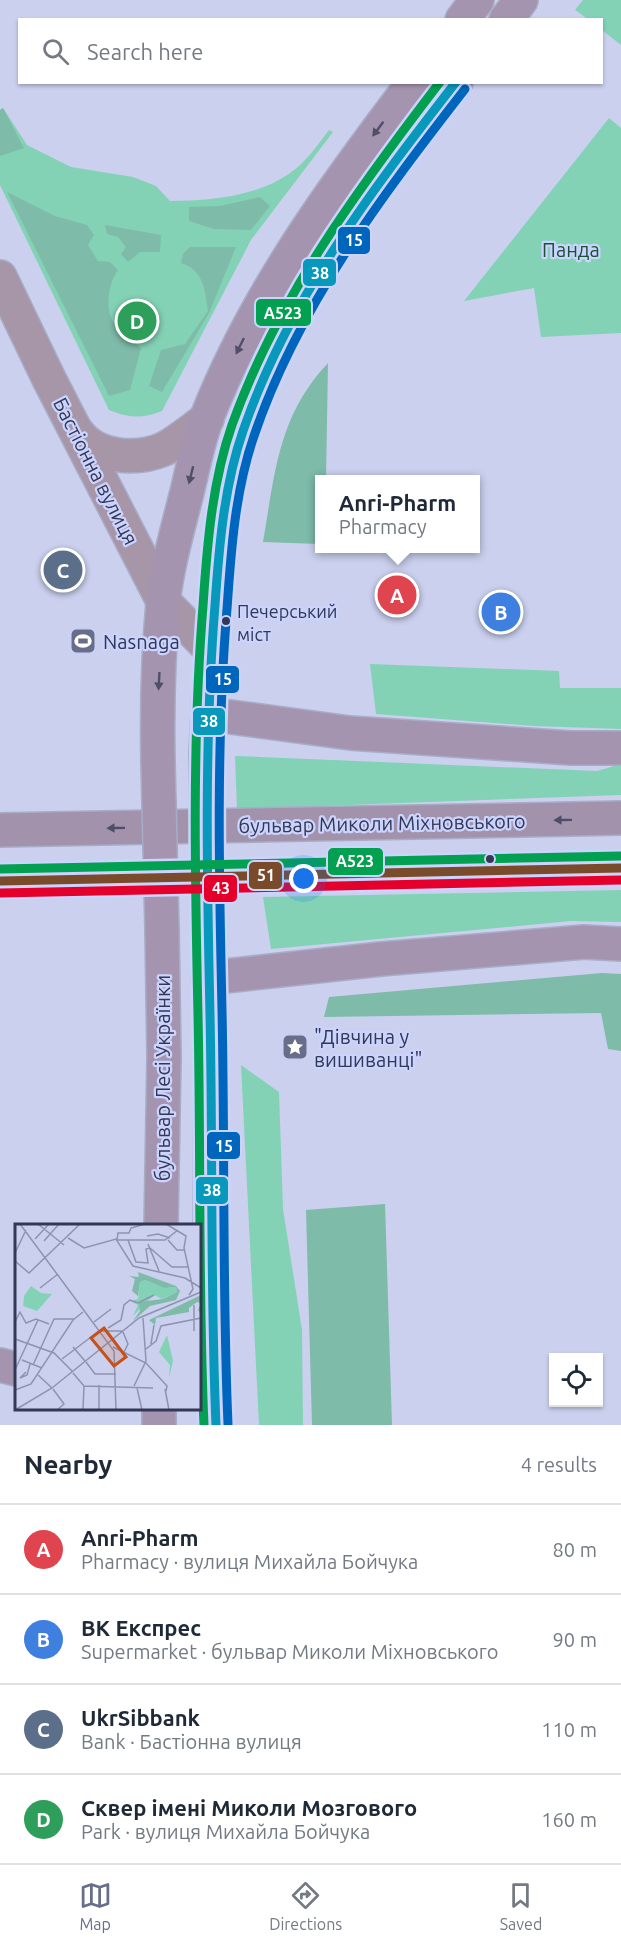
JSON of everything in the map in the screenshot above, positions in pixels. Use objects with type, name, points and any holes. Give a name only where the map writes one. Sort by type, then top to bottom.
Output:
[{"type":"highway","name":"бульвар Миколи Міхновського","points":[[0,830],[621,819]]},
{"type":"highway","points":[[0,881],[621,868]]},
{"type":"main road","points":[[464,18],[477,0]]},
{"type":"main road","points":[[508,18],[521,0]]},
{"type":"main road","points":[[163,601],[207,418],[252,321],[299,239],[330,192],[412,84]]},
{"type":"main road","points":[[216,1425],[210,1285],[211,1059],[206,754],[211,650],[223,513],[241,434],[260,383],[315,275],[348,224],[454,84]]},
{"type":"main road","name":"бульвар Лесі Українки","points":[[161,1224],[164,1057],[157,717],[163,601]]},
{"type":"main road","points":[[208,714],[350,733],[571,748],[621,748]]},
{"type":"main road","points":[[208,978],[381,959],[584,942],[621,944]]},
{"type":"main road","points":[[164,1057],[178,1047],[198,1049],[211,1059]]},
{"type":"main road","points":[[0,1365],[15,1369]]},
{"type":"street","name":"Бастіонна вулиця","points":[[0,277],[70,423],[163,601],[211,650]]},
{"type":"street","points":[[70,423],[89,445],[120,455],[136,455],[163,449],[207,418]]},
{"type":"green space","points":[[583,0],[621,0],[621,45],[603,31],[603,18],[587,18],[575,10]]},
{"type":"green space","points":[[3,108],[27,145],[71,167],[133,177],[156,186],[170,201],[221,198],[271,184],[299,166],[329,130],[333,132],[251,240],[162,411],[135,416],[109,410],[0,185],[0,110]]},
{"type":"green space","points":[[3,108],[24,148],[0,156],[0,110]]},
{"type":"green space","name":"Панда","points":[[609,118],[621,128],[621,333],[541,337],[534,288],[464,301]]},
{"type":"green space","points":[[7,192],[55,216],[87,225],[94,235],[88,245],[98,261],[110,262],[118,270],[110,290],[109,312],[115,325],[141,348],[130,390],[109,396]]},
{"type":"green space","points":[[260,197],[270,206],[251,230],[214,229],[189,221],[189,207],[220,206]]},
{"type":"green space","points":[[105,225],[161,235],[160,252],[140,252],[128,262],[121,254],[126,247],[118,237],[107,234]]},
{"type":"green space","points":[[190,247],[236,247],[209,313],[162,392],[149,386],[161,350],[185,344],[208,311],[199,276],[189,266],[181,263],[183,254]]},
{"type":"green space","points":[[328,363],[326,475],[315,475],[315,544],[263,542],[281,446],[298,404],[311,383]]},
{"type":"green space","points":[[370,664],[559,671],[560,688],[621,688],[621,729],[534,726],[376,714]]},
{"type":"green space","points":[[235,756],[597,771],[621,764],[621,795],[237,809]]},
{"type":"green space","points":[[621,890],[621,922],[571,921],[271,949],[263,897]]},
{"type":"green space","points":[[602,973],[621,974],[621,1051],[608,1049],[601,1013],[324,1017],[329,997]]},
{"type":"green space","points":[[241,1065],[279,1092],[283,1209],[302,1330],[303,1425],[259,1425]]},
{"type":"green space","points":[[385,1204],[392,1425],[312,1425],[306,1210]]},
{"type":"transit line","name":"А523","points":[[200,1224],[195,862],[197,708],[205,583],[215,491],[232,425],[272,332],[296,288],[350,204],[438,84]]},
{"type":"transit line","name":"38","points":[[216,1425],[207,861],[208,759],[217,583],[227,495],[243,431],[283,336],[308,291],[364,205],[454,84]]},
{"type":"transit line","name":"15","points":[[228,1424],[219,859],[220,759],[232,543],[238,500],[254,436],[272,388],[318,297],[373,212],[465,89]]},
{"type":"transit line","name":"А523","points":[[0,869],[621,856]]},
{"type":"transit line","name":"51","points":[[0,881],[621,868]]},
{"type":"transit line","name":"43","points":[[0,893],[621,880]]},
{"type":"transit line","name":"А523","points":[[201,1323],[204,1425]]},
{"type":"place","name":"Сквер імені Миколи Мозгового","points":[[137,321]]},
{"type":"place","name":"UkrSibbank","points":[[63,570]]},
{"type":"place","name":"Anri-Pharm","points":[[397,595]]},
{"type":"place","name":"ВК Експрес","points":[[501,612]]},
{"type":"place","name":"Печерський міст","points":[[226,621]]},
{"type":"place","name":"Nasnaga","points":[[83,641]]},
{"type":"place","name":"\"Дівчина у вишиванці\"","points":[[295,1047]]}]
